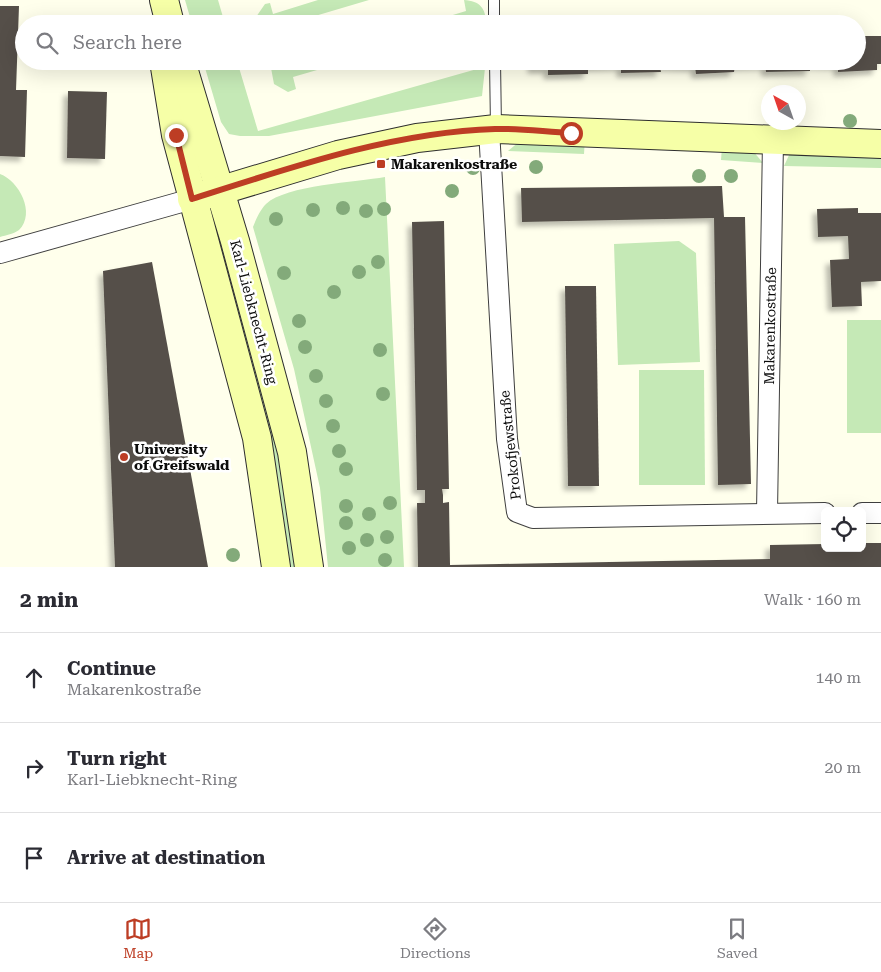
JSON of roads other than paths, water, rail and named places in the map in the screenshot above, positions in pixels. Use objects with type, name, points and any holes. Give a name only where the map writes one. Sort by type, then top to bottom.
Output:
[{"type":"street","points":[[153,0],[156,15]]},
{"type":"street","points":[[164,0],[168,15]]},
{"type":"street","points":[[165,70],[176,135],[257,438],[276,567]]},
{"type":"street","name":"Karl-Liebknecht-Ring","points":[[184,70],[235,241],[292,452],[309,567]]},
{"type":"street","points":[[0,253],[347,154],[417,138],[492,129],[881,144]]},
{"type":"street","name":"Prokofjewstraße","points":[[492,129],[507,439],[517,512],[533,518],[767,512],[821,513]]},
{"type":"street","name":"Makarenkostraße","points":[[767,512],[773,141]]},
{"type":"street","points":[[866,513],[881,513]]},
{"type":"lane","points":[[494,0],[494,15]]},
{"type":"lane","points":[[492,129],[495,70]]},
{"type":"place","name":"Makarenkostraße","points":[[381,164]]},
{"type":"place","name":"University of Greifswald","points":[[124,457]]}]
